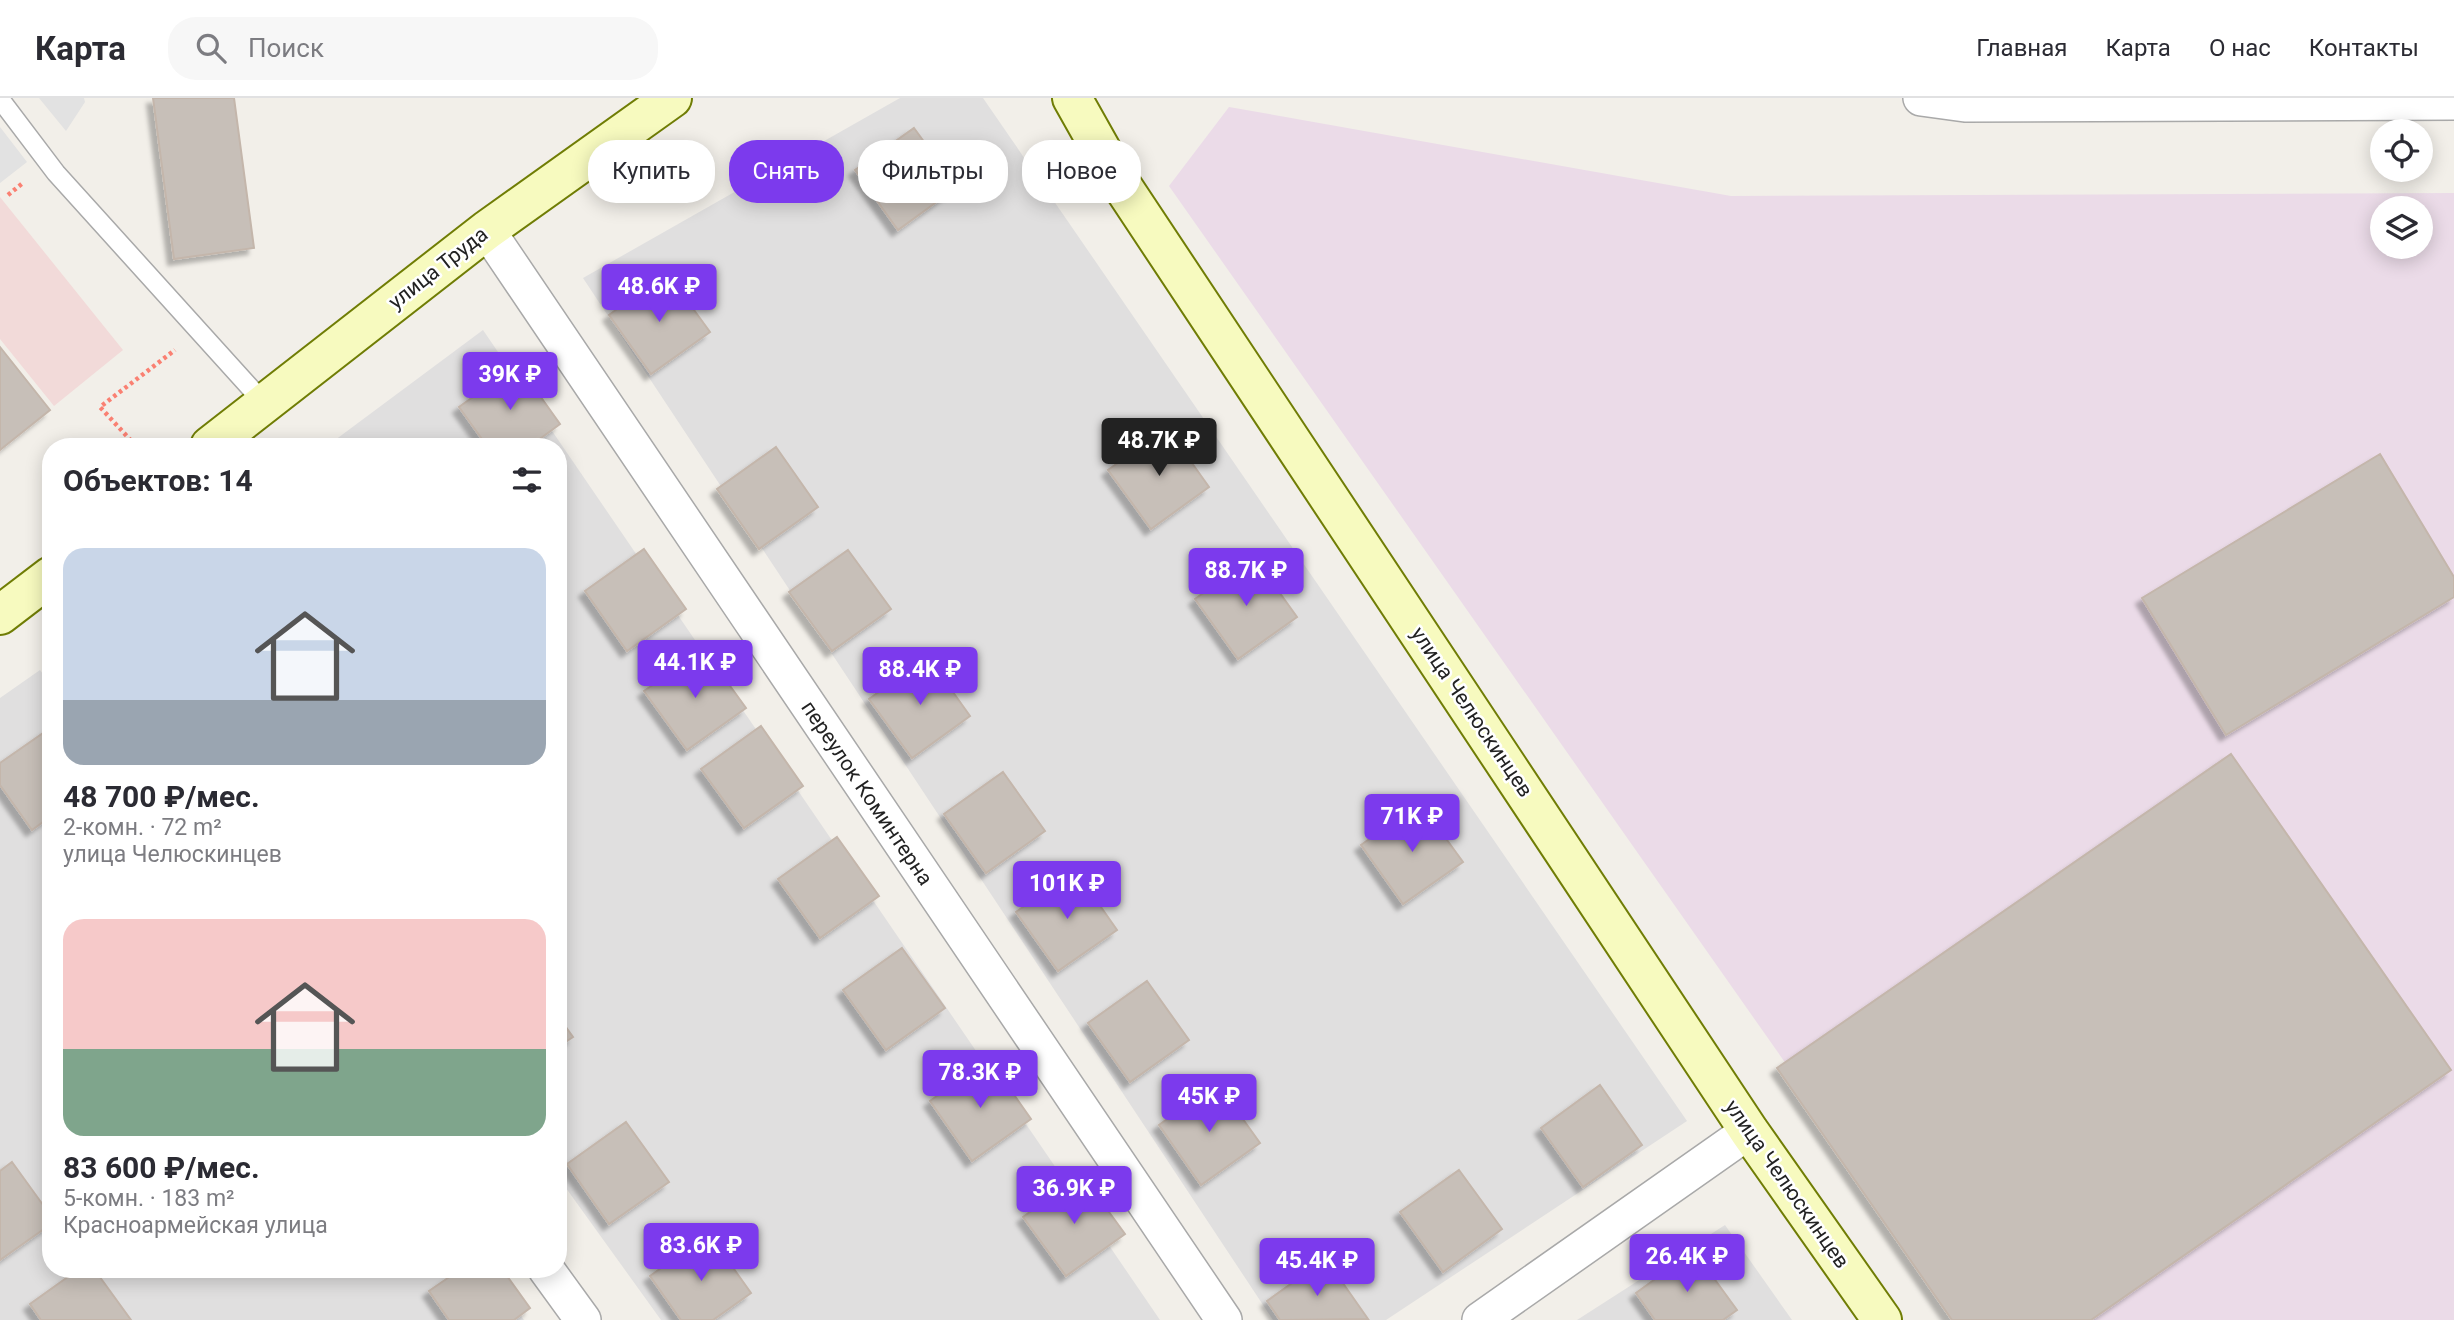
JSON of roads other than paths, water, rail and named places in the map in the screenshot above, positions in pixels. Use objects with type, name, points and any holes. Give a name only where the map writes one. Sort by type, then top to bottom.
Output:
[{"type":"street","name":"улица Труда","points":[[220,438],[487,230],[672,98]]},
{"type":"street","name":"улица Челюскинцев","points":[[1072,98],[1117,178],[1749,1131],[1882,1320]]},
{"type":"street","points":[[1921,98],[1965,101],[2454,102]]},
{"type":"street","name":"переулок Коминтерна","points":[[487,230],[1224,1320]]},
{"type":"street","points":[[0,615],[42,588]]},
{"type":"street","points":[[1480,1320],[1749,1131]]},
{"type":"street","points":[[553,1278],[583,1320]]},
{"type":"lane","points":[[0,99],[56,173],[264,403]]}]
